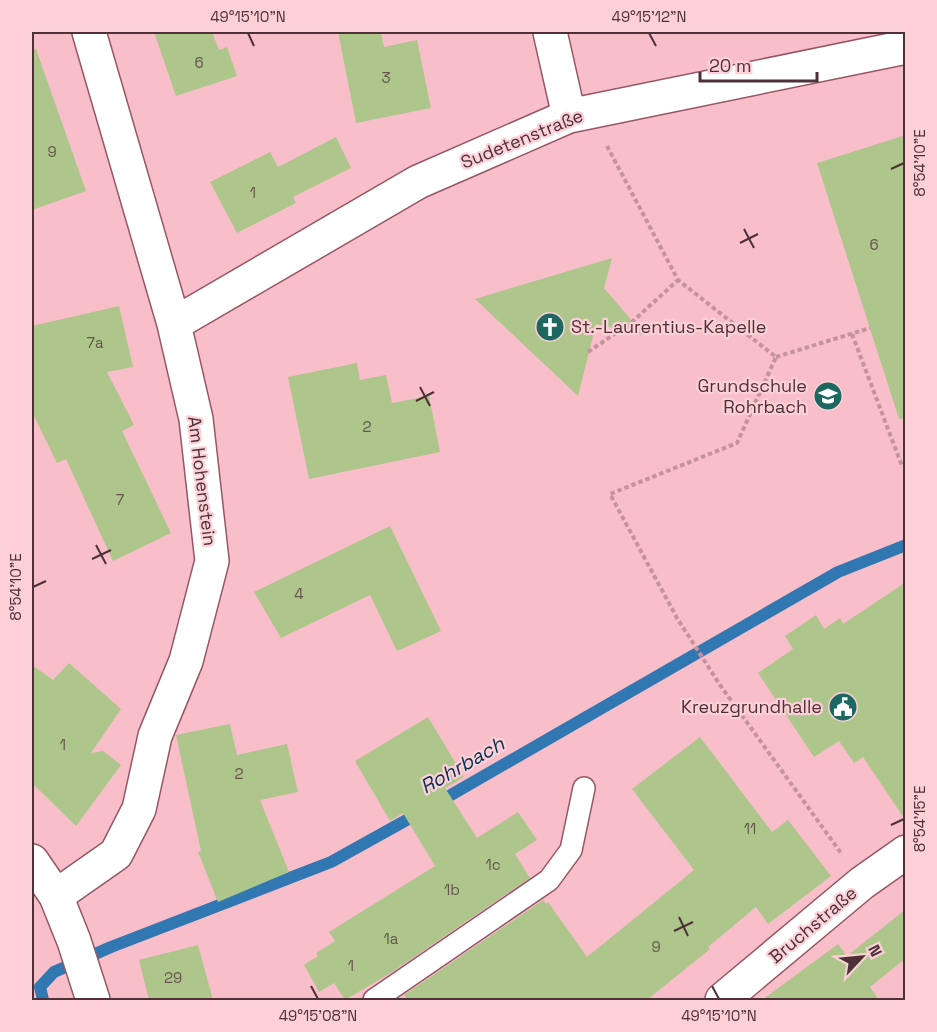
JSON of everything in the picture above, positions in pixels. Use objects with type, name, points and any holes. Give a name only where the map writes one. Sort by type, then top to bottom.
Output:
[{"type":"street","name":"Am Hohenstein","points":[[44,891],[116,854],[139,809],[155,736],[186,662],[213,561],[196,419],[174,324],[90,32]]},
{"type":"street","points":[[550,32],[579,114]]},
{"type":"street","name":"Sudetenstraße","points":[[174,324],[418,182],[579,114],[906,47]]},
{"type":"street","name":"Bruchstraße","points":[[722,1000],[862,883],[906,852]]},
{"type":"street","points":[[32,861],[44,891],[74,941],[91,995]]},
{"type":"lane","points":[[374,1000],[549,880],[571,849],[584,788]]},
{"type":"path","points":[[579,114],[678,280],[776,357]]},
{"type":"path","points":[[588,352],[632,322],[678,280]]},
{"type":"path","points":[[862,883],[720,685],[677,618],[610,494],[737,443],[776,357],[870,328]]},
{"type":"path","points":[[852,334],[902,466],[906,465]]},
{"type":"building","points":[[154,32],[212,32],[219,50],[227,47],[237,76],[176,96]]},
{"type":"building","points":[[338,32],[381,32],[384,47],[417,40],[431,108],[356,123]]},
{"type":"building","points":[[36,49],[86,191],[32,210],[32,50]]},
{"type":"building","points":[[906,135],[906,418],[899,419],[817,163]]},
{"type":"building","points":[[336,137],[351,168],[293,197],[296,203],[237,233],[210,182],[270,152],[278,167]]},
{"type":"building","name":"St.-Laurentius-Kapelle","points":[[612,258],[604,288],[644,335],[596,324],[578,396],[475,299]]},
{"type":"building","points":[[119,306],[133,367],[107,372],[134,425],[122,431],[171,533],[113,561],[66,459],[57,463],[32,412],[32,326]]},
{"type":"building","points":[[357,363],[360,380],[386,375],[392,403],[429,396],[440,452],[309,479],[288,377]]},
{"type":"building","points":[[390,526],[441,631],[397,651],[370,595],[281,638],[254,592]]},
{"type":"building","name":"Kreuzgrundhalle","points":[[906,582],[906,821],[863,757],[854,763],[839,741],[814,757],[758,673],[793,649],[785,636],[816,615],[824,629],[840,618],[843,624]]},
{"type":"building","points":[[69,663],[121,709],[91,753],[103,751],[121,765],[76,826],[32,783],[32,665],[53,680]]},
{"type":"building","points":[[428,717],[464,777],[445,788],[477,838],[518,812],[537,840],[515,854],[530,878],[392,972],[345,1000],[334,983],[319,992],[304,965],[318,956],[316,953],[335,941],[329,932],[435,866],[403,813],[390,821],[355,761]]},
{"type":"building","points":[[230,724],[237,755],[287,744],[298,792],[260,800],[289,872],[218,902],[198,852],[201,851],[176,735]]},
{"type":"building","points":[[700,737],[772,832],[788,820],[831,876],[768,924],[756,907],[708,947],[710,949],[647,1000],[408,1000],[404,995],[543,900],[546,904],[548,902],[587,957],[694,870],[632,789]]},
{"type":"building","points":[[906,909],[906,958],[870,987],[879,1000],[762,1000],[838,944],[847,956]]},
{"type":"building","points":[[198,945],[213,1000],[149,1000],[139,960]]},
{"type":"waterway","name":"Rohrbach","points":[[437,803],[838,572],[906,545]]},
{"type":"waterway","name":"Rohrbach","points":[[43,1000],[40,987],[54,972],[111,947],[331,862],[421,812]]},
{"type":"place","name":"St.-Laurentius-Kapelle","points":[[550,327]]},
{"type":"place","name":"Grundschule Rohrbach","points":[[828,396]]},
{"type":"place","name":"Kreuzgrundhalle","points":[[843,707]]}]
